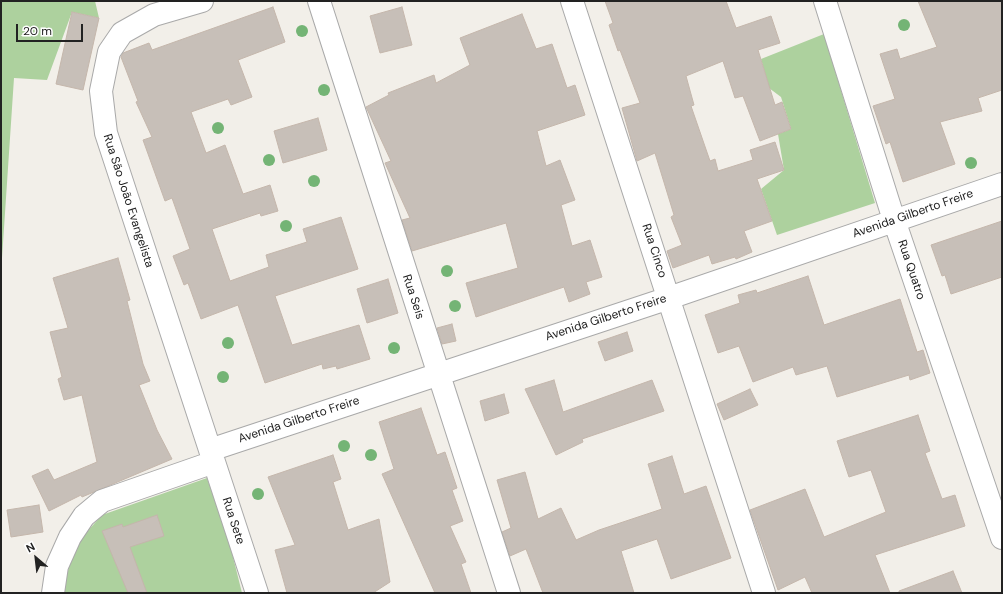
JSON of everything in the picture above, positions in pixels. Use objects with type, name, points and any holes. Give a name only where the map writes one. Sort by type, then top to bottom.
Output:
[{"type":"street","name":"Rua São João Evangelista","points":[[202,1],[154,15],[122,33],[109,52],[101,91],[106,133],[212,456]]},
{"type":"street","name":"Rua Seis","points":[[320,1],[509,593]]},
{"type":"street","name":"Rua Cinco","points":[[572,1],[764,593]]},
{"type":"street","name":"Rua Quatro","points":[[825,1],[894,220],[1002,538]]},
{"type":"street","name":"Avenida Gilberto Freire","points":[[53,593],[57,566],[70,537],[84,516],[102,501],[212,456],[438,374],[669,298],[1002,184]]},
{"type":"street","name":"Rua Sete","points":[[212,456],[257,593]]},
{"type":"green space","points":[[1,1],[95,1],[99,18],[72,12],[47,80],[14,78],[1,273]]},
{"type":"green space","points":[[824,34],[875,203],[777,235],[761,189],[784,170],[778,134],[791,129],[781,97],[769,88],[761,59]]},
{"type":"green space","points":[[207,478],[230,545],[242,593],[62,593],[75,545],[102,515]]},
{"type":"building","points":[[605,1],[726,1],[736,28],[771,16],[780,43],[758,50],[775,105],[782,102],[791,129],[760,141],[743,96],[735,98],[723,61],[686,76],[694,105],[691,106],[710,161],[715,159],[718,171],[753,160],[750,150],[775,142],[784,170],[757,179],[772,221],[744,231],[752,252],[736,259],[735,257],[712,264],[709,255],[673,268],[667,251],[682,245],[671,217],[674,215],[655,153],[637,161],[622,108],[640,103],[620,50],[618,51],[609,25],[613,23]]},
{"type":"building","points":[[918,1],[1002,1],[1002,90],[978,98],[982,111],[940,122],[955,164],[903,182],[890,142],[886,144],[873,106],[895,99],[880,54],[897,49],[900,59],[937,47]]},
{"type":"building","points":[[273,7],[285,42],[238,60],[252,97],[231,105],[228,99],[191,112],[206,153],[225,145],[243,194],[270,185],[278,211],[261,216],[260,213],[212,229],[230,281],[269,267],[266,255],[307,242],[303,229],[341,217],[358,269],[275,296],[292,345],[359,325],[370,359],[337,369],[336,366],[323,369],[322,364],[265,383],[238,305],[201,319],[188,283],[184,285],[173,256],[190,249],[172,198],[165,201],[143,140],[152,137],[136,102],[138,101],[121,57],[123,53],[149,43],[152,50]]},
{"type":"building","points":[[402,7],[412,45],[380,53],[370,16]]},
{"type":"building","points":[[72,12],[99,18],[83,90],[56,84]]},
{"type":"building","points":[[522,14],[536,49],[552,44],[567,88],[575,85],[585,115],[537,131],[546,166],[560,160],[575,200],[561,205],[572,246],[590,240],[602,277],[586,282],[590,294],[569,302],[564,287],[476,317],[466,283],[518,268],[506,223],[412,251],[402,220],[410,218],[385,163],[391,161],[366,107],[389,95],[388,93],[434,75],[436,83],[470,65],[460,38]]},
{"type":"building","points":[[318,118],[327,150],[283,163],[274,131]]},
{"type":"building","points":[[1002,221],[1002,277],[951,294],[945,275],[942,276],[931,245]]},
{"type":"building","points":[[118,258],[130,300],[127,301],[143,364],[150,381],[139,385],[157,430],[172,459],[82,497],[81,495],[49,511],[32,476],[48,469],[54,480],[97,462],[82,395],[64,400],[58,379],[62,377],[50,332],[68,328],[53,278]]},
{"type":"building","points":[[808,276],[824,325],[900,299],[917,352],[923,350],[930,373],[910,380],[909,375],[837,397],[827,366],[796,375],[793,367],[753,382],[739,346],[718,353],[705,315],[740,303],[738,295],[756,290],[757,293]]},
{"type":"building","points":[[388,279],[398,313],[367,323],[357,289]]},
{"type":"building","points":[[452,324],[456,341],[442,344],[437,328]]},
{"type":"building","points":[[627,332],[633,351],[605,361],[598,342]]},
{"type":"building","points":[[554,380],[563,412],[652,380],[664,411],[582,439],[583,442],[556,455],[525,389]]},
{"type":"building","points":[[750,389],[758,405],[724,420],[717,404]]},
{"type":"building","points":[[504,394],[509,413],[485,421],[480,401]]},
{"type":"building","points":[[421,408],[437,455],[445,452],[457,488],[452,490],[463,521],[450,526],[466,562],[461,564],[471,593],[435,593],[382,474],[394,469],[379,422]]},
{"type":"building","points":[[918,415],[930,451],[925,453],[942,499],[955,495],[965,526],[875,555],[890,593],[812,593],[805,577],[778,590],[750,510],[805,489],[824,537],[886,512],[871,470],[849,477],[837,441]]},
{"type":"building","points":[[333,455],[341,479],[333,482],[348,530],[379,519],[390,582],[373,593],[287,593],[275,550],[295,545],[268,477]]},
{"type":"building","points":[[672,456],[684,494],[706,486],[731,558],[671,579],[657,539],[621,551],[634,593],[543,593],[526,549],[510,556],[502,532],[511,528],[497,480],[525,472],[538,519],[561,508],[576,540],[599,530],[662,509],[648,464]]},
{"type":"building","points":[[39,505],[43,532],[11,537],[7,510]]},
{"type":"building","points":[[157,515],[164,536],[130,547],[147,593],[128,593],[102,531],[122,524],[123,527]]},
{"type":"building","points":[[953,571],[962,593],[899,593],[899,591]]}]
